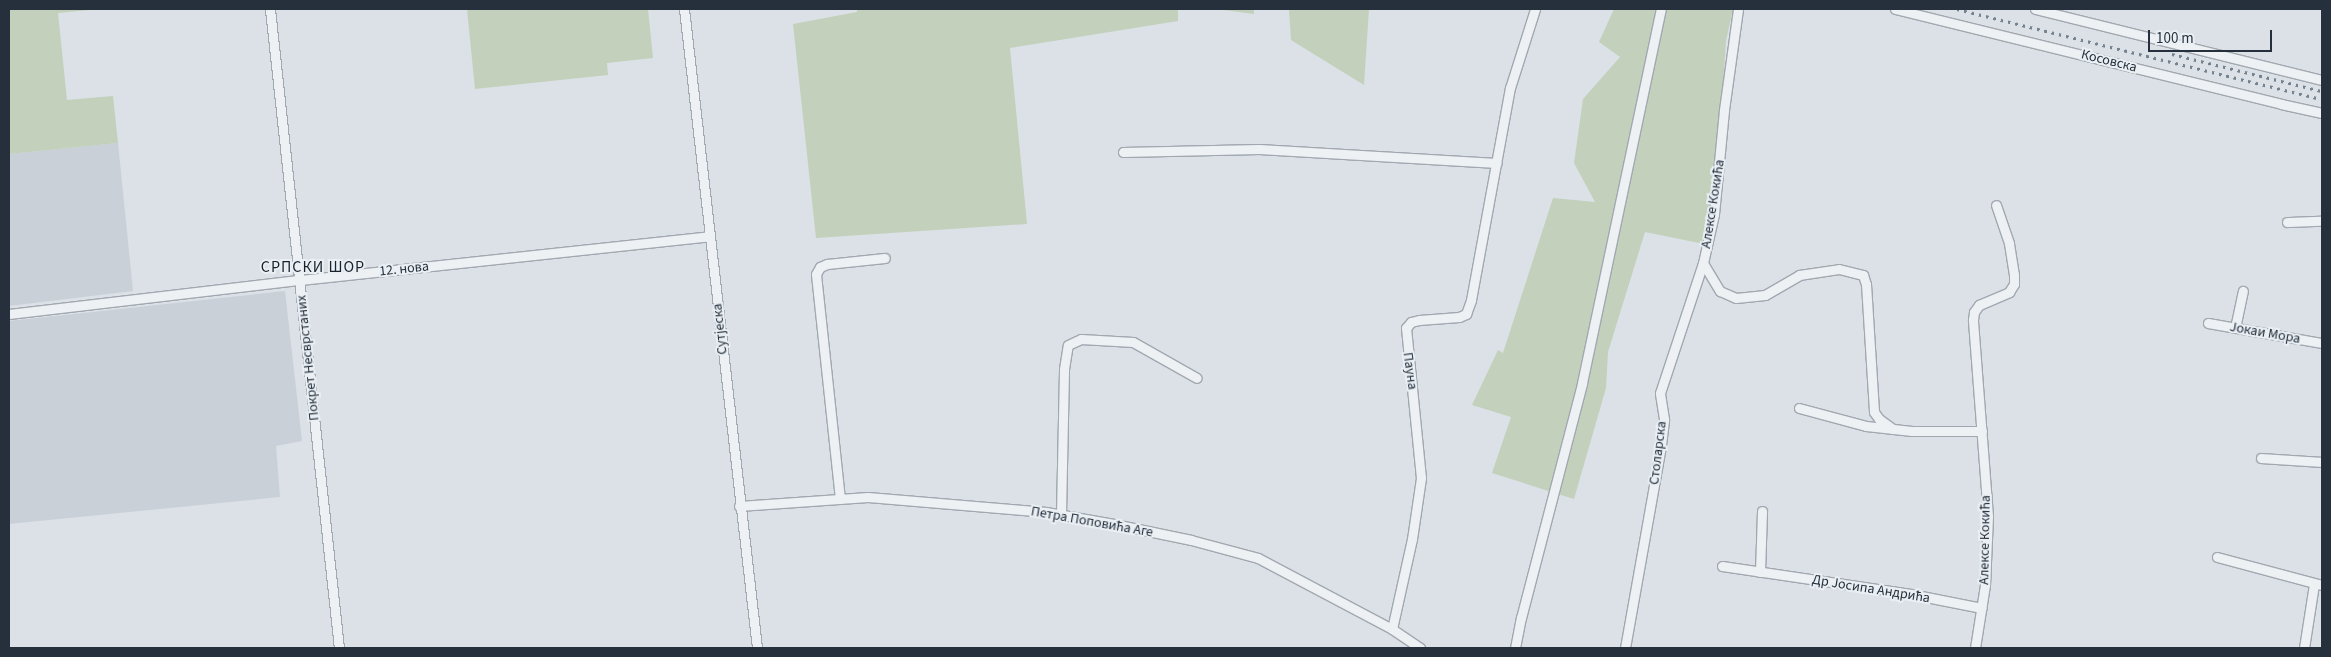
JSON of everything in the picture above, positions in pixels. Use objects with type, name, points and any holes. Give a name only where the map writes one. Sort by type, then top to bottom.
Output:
[{"type":"street","name":"Покрет Несврстаних","points":[[270,9],[338,648]]},
{"type":"street","name":"Сутјеска","points":[[684,9],[740,506],[758,648]]},
{"type":"street","name":"Пауна","points":[[1392,629],[1412,539],[1421,478],[1406,328],[1411,322],[1419,320],[1459,318],[1466,314],[1497,163],[1510,88],[1535,9]]},
{"type":"street","points":[[1515,648],[1521,618],[1582,383],[1661,9]]},
{"type":"street","name":"Алексе Кокића","points":[[1738,9],[1724,110],[1714,214],[1703,262],[1720,291],[1736,298],[1765,295],[1799,275],[1839,269],[1863,276],[1866,284],[1874,412],[1879,419],[1893,429]]},
{"type":"street","name":"Косовска","points":[[1895,9],[2322,113]]},
{"type":"street","points":[[2035,9],[2322,80]]},
{"type":"street","points":[[1123,152],[1259,149],[1497,163]]},
{"type":"street","name":"Алексе Кокића","points":[[1975,648],[1982,608],[1988,516],[1973,320],[1974,312],[1979,305],[2009,292],[2014,284],[2009,243],[1996,205]]},
{"type":"street","points":[[2287,222],[2322,221]]},
{"type":"street","name":"12. нова","points":[[9,314],[300,280],[710,236]]},
{"type":"street","points":[[840,499],[816,274],[818,268],[827,264],[885,258]]},
{"type":"street","name":"Столарска","points":[[1625,648],[1661,445],[1664,419],[1660,392],[1703,262]]},
{"type":"street","points":[[2235,328],[2243,291]]},
{"type":"street","name":"Јокаи Мора","points":[[2208,323],[2322,343]]},
{"type":"street","points":[[1061,514],[1064,369],[1068,345],[1081,339],[1133,342],[1197,378]]},
{"type":"street","points":[[1799,408],[1866,426],[1946,432],[1982,431]]},
{"type":"street","points":[[2261,458],[2322,462]]},
{"type":"street","name":"Петра Поповића Аге","points":[[740,506],[868,497],[1061,514],[1191,540],[1258,558],[1392,629],[1420,648]]},
{"type":"street","points":[[1760,572],[1762,511]]},
{"type":"street","points":[[2217,557],[2318,585],[2304,648]]},
{"type":"street","name":"Др Јосипа Андрића","points":[[1722,566],[1982,608]]},
{"type":"shaded area","points":[[118,143],[133,291],[9,306],[9,154]]},
{"type":"shaded area","points":[[285,291],[302,441],[276,446],[280,497],[9,524],[9,321]]},
{"type":"green space","points":[[9,9],[101,9],[58,13],[67,100],[113,96],[118,143],[9,154]]},
{"type":"green space","points":[[467,9],[648,9],[653,58],[607,63],[608,75],[475,89]]},
{"type":"green space","points":[[857,9],[1178,9],[1178,21],[1010,48],[1027,224],[816,238],[793,24],[857,12]]},
{"type":"green space","points":[[1216,9],[1254,9],[1254,14]]},
{"type":"green space","points":[[1289,9],[1369,9],[1364,85],[1291,40]]},
{"type":"green space","points":[[1614,9],[1733,9],[1726,41],[1718,160],[1704,244],[1645,232],[1608,352],[1606,388],[1574,499],[1492,473],[1511,417],[1472,405],[1498,350],[1503,353],[1553,198],[1595,202],[1574,163],[1583,99],[1620,57],[1599,42]]},
{"type":"railway","points":[[1957,9],[2322,99]]},
{"type":"railway","points":[[2172,54],[2322,91]]},
{"type":"district","name":"СРПСКИ ШОР","points":[[313,267]]}]
